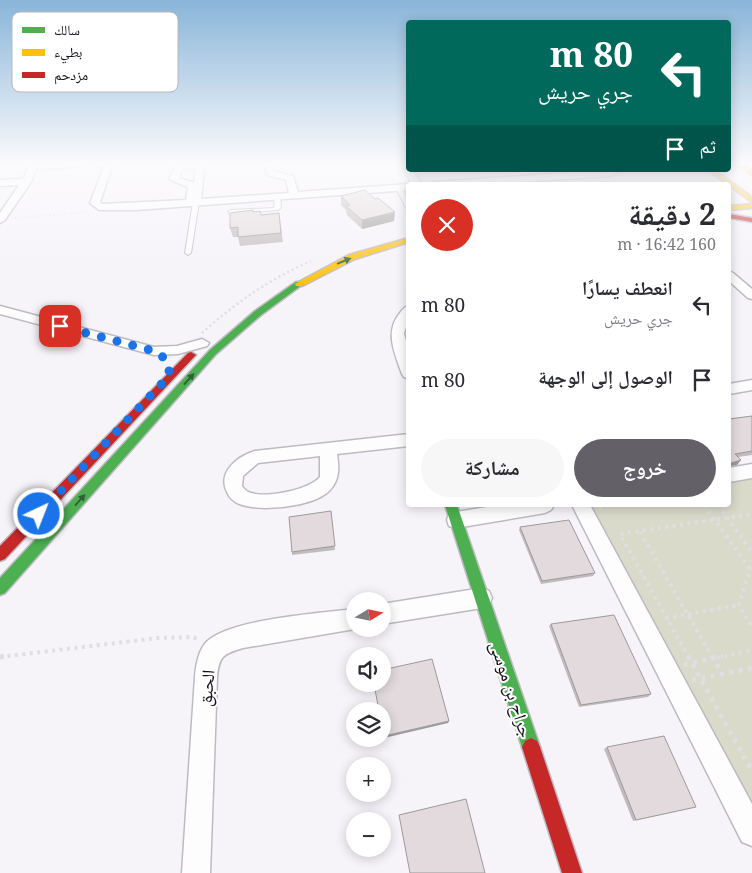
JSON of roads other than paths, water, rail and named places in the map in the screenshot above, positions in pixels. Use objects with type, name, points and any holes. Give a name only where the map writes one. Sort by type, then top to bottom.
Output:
[{"type":"main road","points":[[731,216],[752,220]]},
{"type":"main road","points":[[292,275],[354,247],[406,233]]},
{"type":"main road","points":[[0,588],[213,352],[248,319],[280,294],[320,270],[406,241]]},
{"type":"main road","points":[[0,555],[169,376],[206,340]]},
{"type":"main road","name":"جراح بن موسى","points":[[454,512],[572,873]]},
{"type":"street","points":[[0,219],[10,205]]},
{"type":"street","points":[[89,205],[91,211],[162,205]]},
{"type":"street","points":[[96,205],[99,207],[136,207]]},
{"type":"street","points":[[731,277],[752,295]]},
{"type":"street","points":[[0,310],[154,351],[178,350],[206,340]]},
{"type":"street","points":[[406,314],[398,324],[397,330],[398,340],[406,365]]},
{"type":"street","points":[[154,351],[166,360],[170,368],[169,376]]},
{"type":"street","points":[[731,389],[752,386]]},
{"type":"street","points":[[328,449],[330,474],[327,482],[321,488],[311,493],[252,501],[244,499],[233,488],[232,480],[234,473],[247,461],[255,457],[406,440]]},
{"type":"street","points":[[731,475],[752,472]]},
{"type":"street","points":[[454,512],[518,507]]},
{"type":"street","points":[[582,507],[752,832]]},
{"type":"street","points":[[391,613],[482,598]]},
{"type":"street","name":"الحبق","points":[[196,873],[207,664],[212,653],[219,645],[243,637],[346,620]]},
{"type":"lane","points":[[188,253],[193,205]]},
{"type":"lane","points":[[231,212],[276,209],[278,205]]}]
